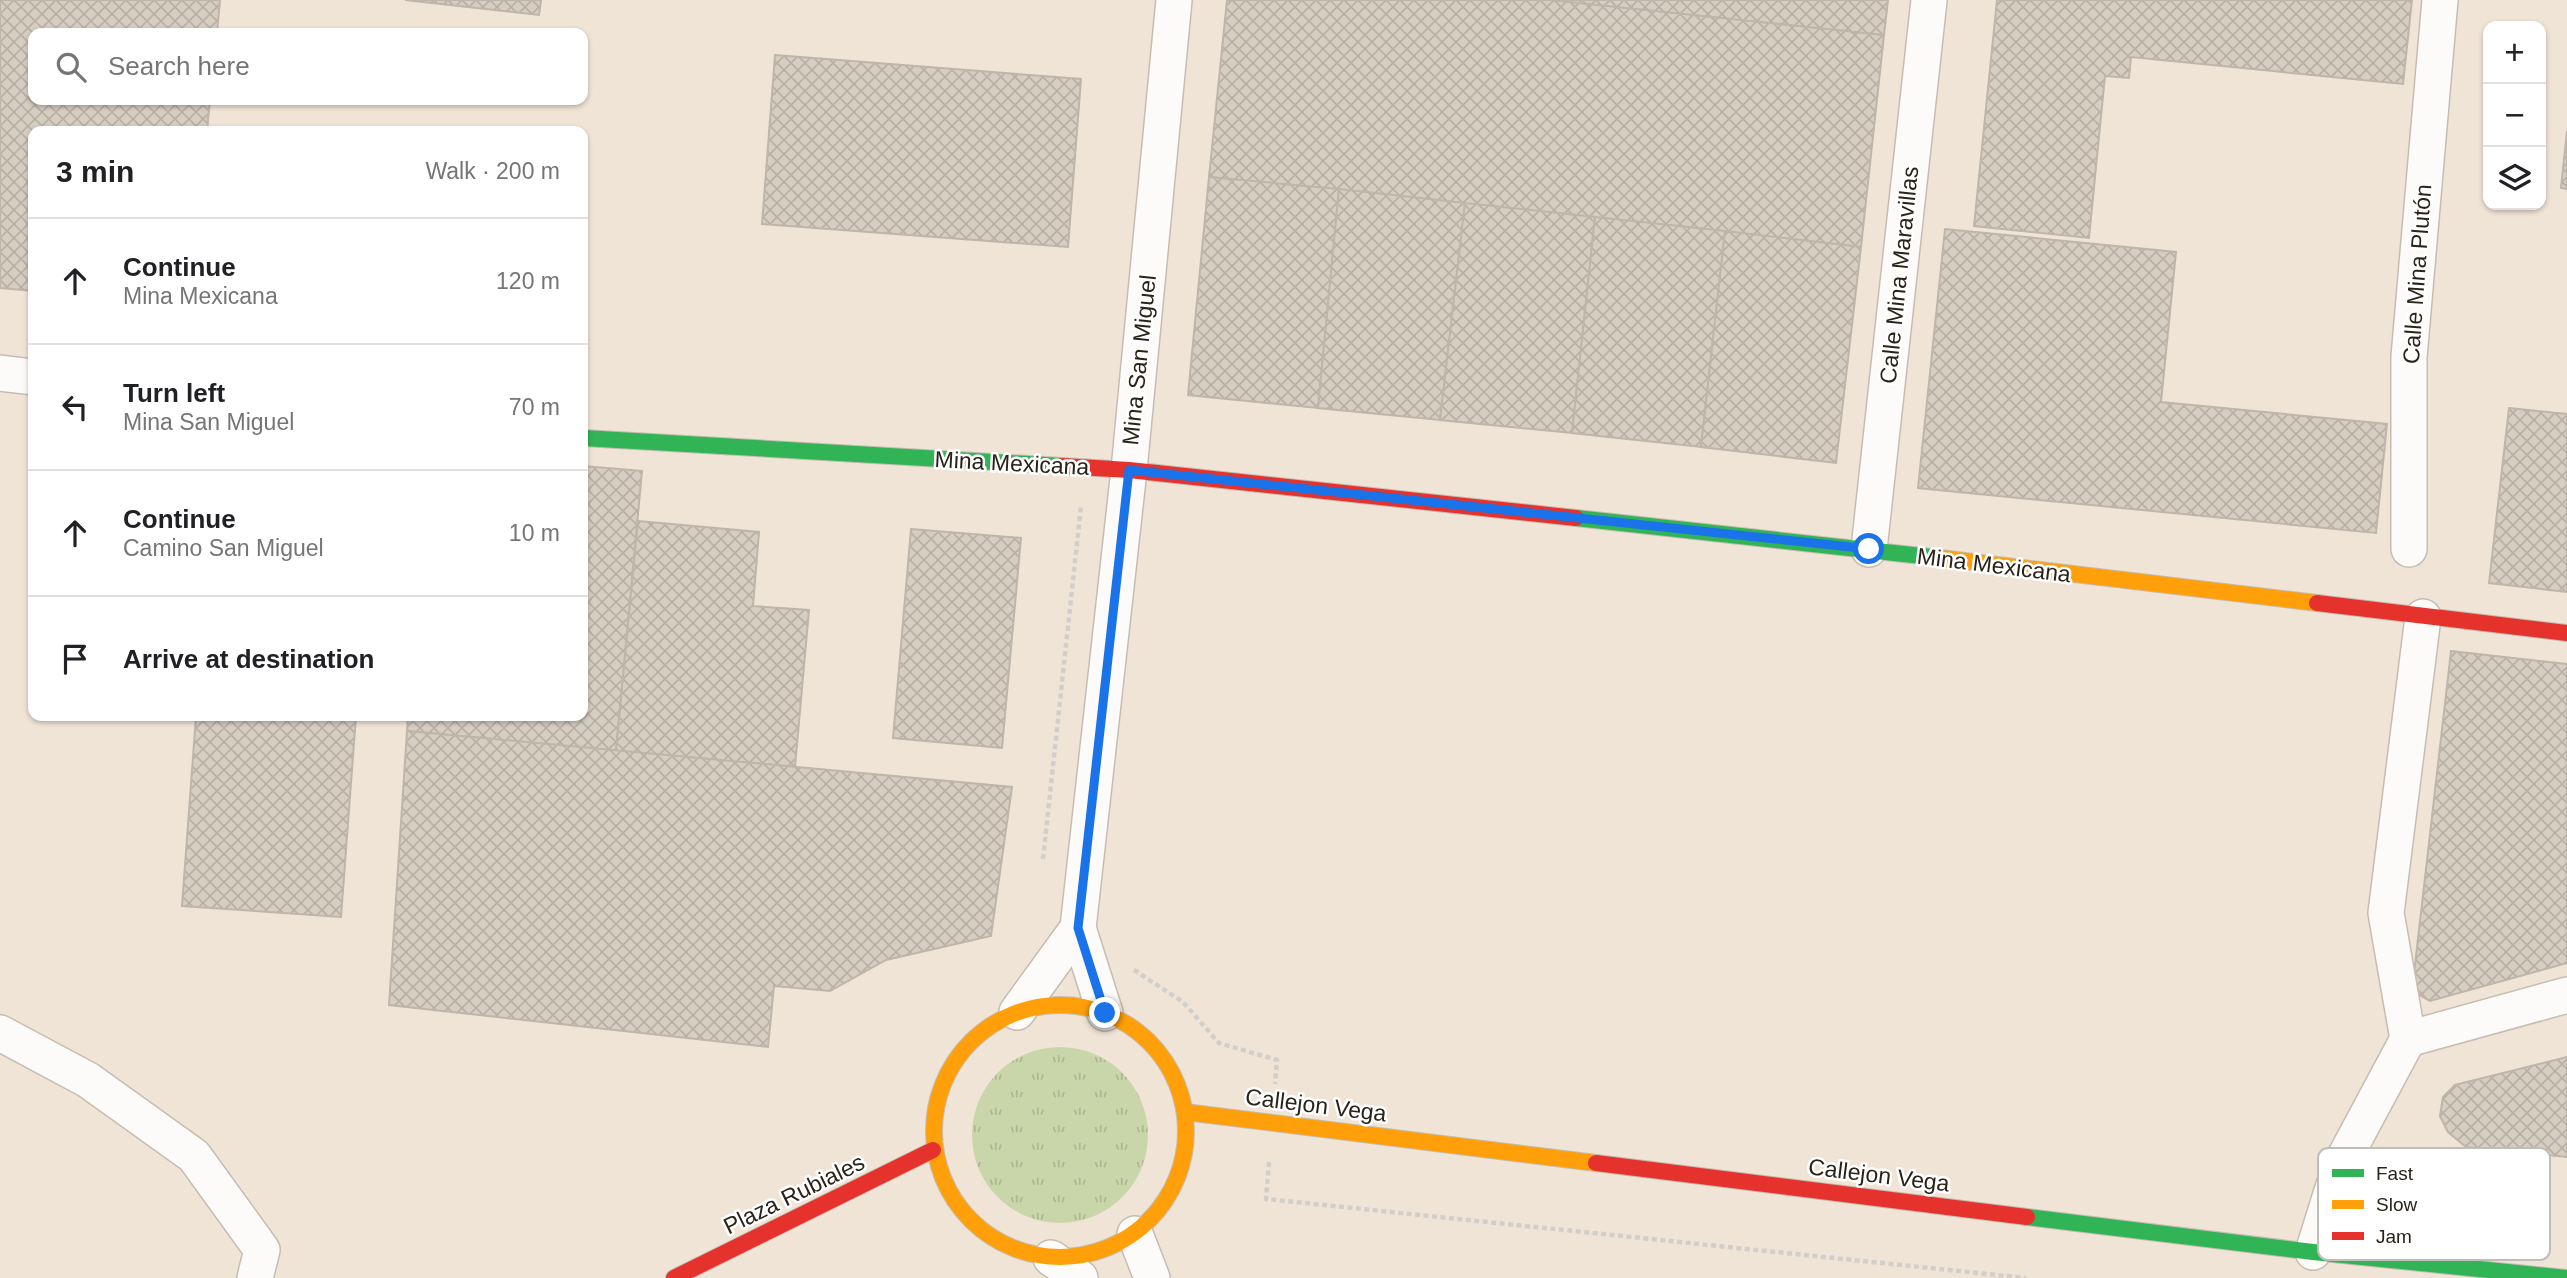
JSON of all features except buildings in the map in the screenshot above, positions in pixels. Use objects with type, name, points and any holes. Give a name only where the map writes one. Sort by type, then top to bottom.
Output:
[{"type":"street","name":"Mina San Miguel","points":[[1078,928],[1129,470],[1174,0]]},
{"type":"street","name":"Calle Mina Maravillas","points":[[1869,549],[1929,0]]},
{"type":"street","name":"Calle Mina Plutón","points":[[2409,549],[2409,357],[2440,0]]},
{"type":"street","points":[[0,373],[28,376]]},
{"type":"street","name":"Mina Mexicana","points":[[588,438],[1129,470],[1869,549],[2567,633]]},
{"type":"street","points":[[2350,1148],[2408,1039],[2386,913],[2423,617]]},
{"type":"street","points":[[1017,1012],[1078,928]]},
{"type":"street","points":[[1078,928],[1105,1013]]},
{"type":"street","points":[[2408,1039],[2567,995]]},
{"type":"street","points":[[1046,1005],[1076,1006],[1105,1013],[1135,1029],[1158,1052],[1176,1080],[1185,1112],[1186,1146],[1177,1180],[1160,1209],[1135,1234],[1110,1248],[1081,1257],[1051,1258],[1010,1248],[973,1225],[947,1191],[933,1150],[934,1107],[950,1066],[979,1033],[1017,1012],[1046,1005]]},
{"type":"street","points":[[0,1034],[88,1080],[194,1156],[262,1250],[254,1278]]},
{"type":"street","name":"Callejon Vega","points":[[1185,1112],[2318,1252]]},
{"type":"street","name":"Plaza Rubiales","points":[[674,1278],[933,1150]]},
{"type":"street","points":[[1135,1234],[1152,1278]]},
{"type":"street","points":[[2314,1252],[2318,1239]]},
{"type":"street","points":[[1051,1258],[1080,1278]]},
{"type":"street","name":"Callejon Vega","points":[[2392,1260],[2567,1278]]},
{"type":"path","points":[[1042,869],[1087,467]]},
{"type":"path","points":[[1130,967],[1183,1002],[1219,1043],[1277,1060],[1266,1199],[2026,1278]]},
{"type":"green space","points":[[1060,1047],[1094,1054],[1122,1073],[1141,1101],[1148,1135],[1141,1169],[1122,1197],[1094,1216],[1060,1223],[1026,1216],[998,1197],[979,1169],[972,1135],[979,1101],[998,1073],[1026,1054]]},
{"type":"traffic: fast","points":[[588,438],[1062,466]]},
{"type":"traffic: fast","points":[[1576,518],[1940,558]]},
{"type":"traffic: fast","points":[[2027,1217],[2318,1253]]},
{"type":"traffic: fast","points":[[2391,1260],[2567,1278]]},
{"type":"traffic: slow","points":[[1940,558],[2317,603]]},
{"type":"traffic: slow","points":[[1048,1005],[1072,1005],[1108,1014],[1140,1033],[1158,1051],[1181,1094],[1186,1131],[1184,1156],[1177,1179],[1158,1211],[1140,1229],[1097,1252],[1072,1257],[1048,1257],[1012,1248],[980,1229],[962,1211],[939,1168],[934,1143],[934,1119],[943,1083],[962,1051],[980,1033],[1023,1010],[1048,1005]]},
{"type":"traffic: slow","points":[[1185,1112],[1596,1163]]},
{"type":"traffic: jam","points":[[1062,466],[1129,470],[1576,518]]},
{"type":"traffic: jam","points":[[2317,603],[2567,633]]},
{"type":"traffic: jam","points":[[674,1278],[933,1150]]},
{"type":"traffic: jam","points":[[1596,1163],[2027,1217]]},
{"type":"route","points":[[1105,1013],[1078,928],[1129,470],[1869,549]]}]
